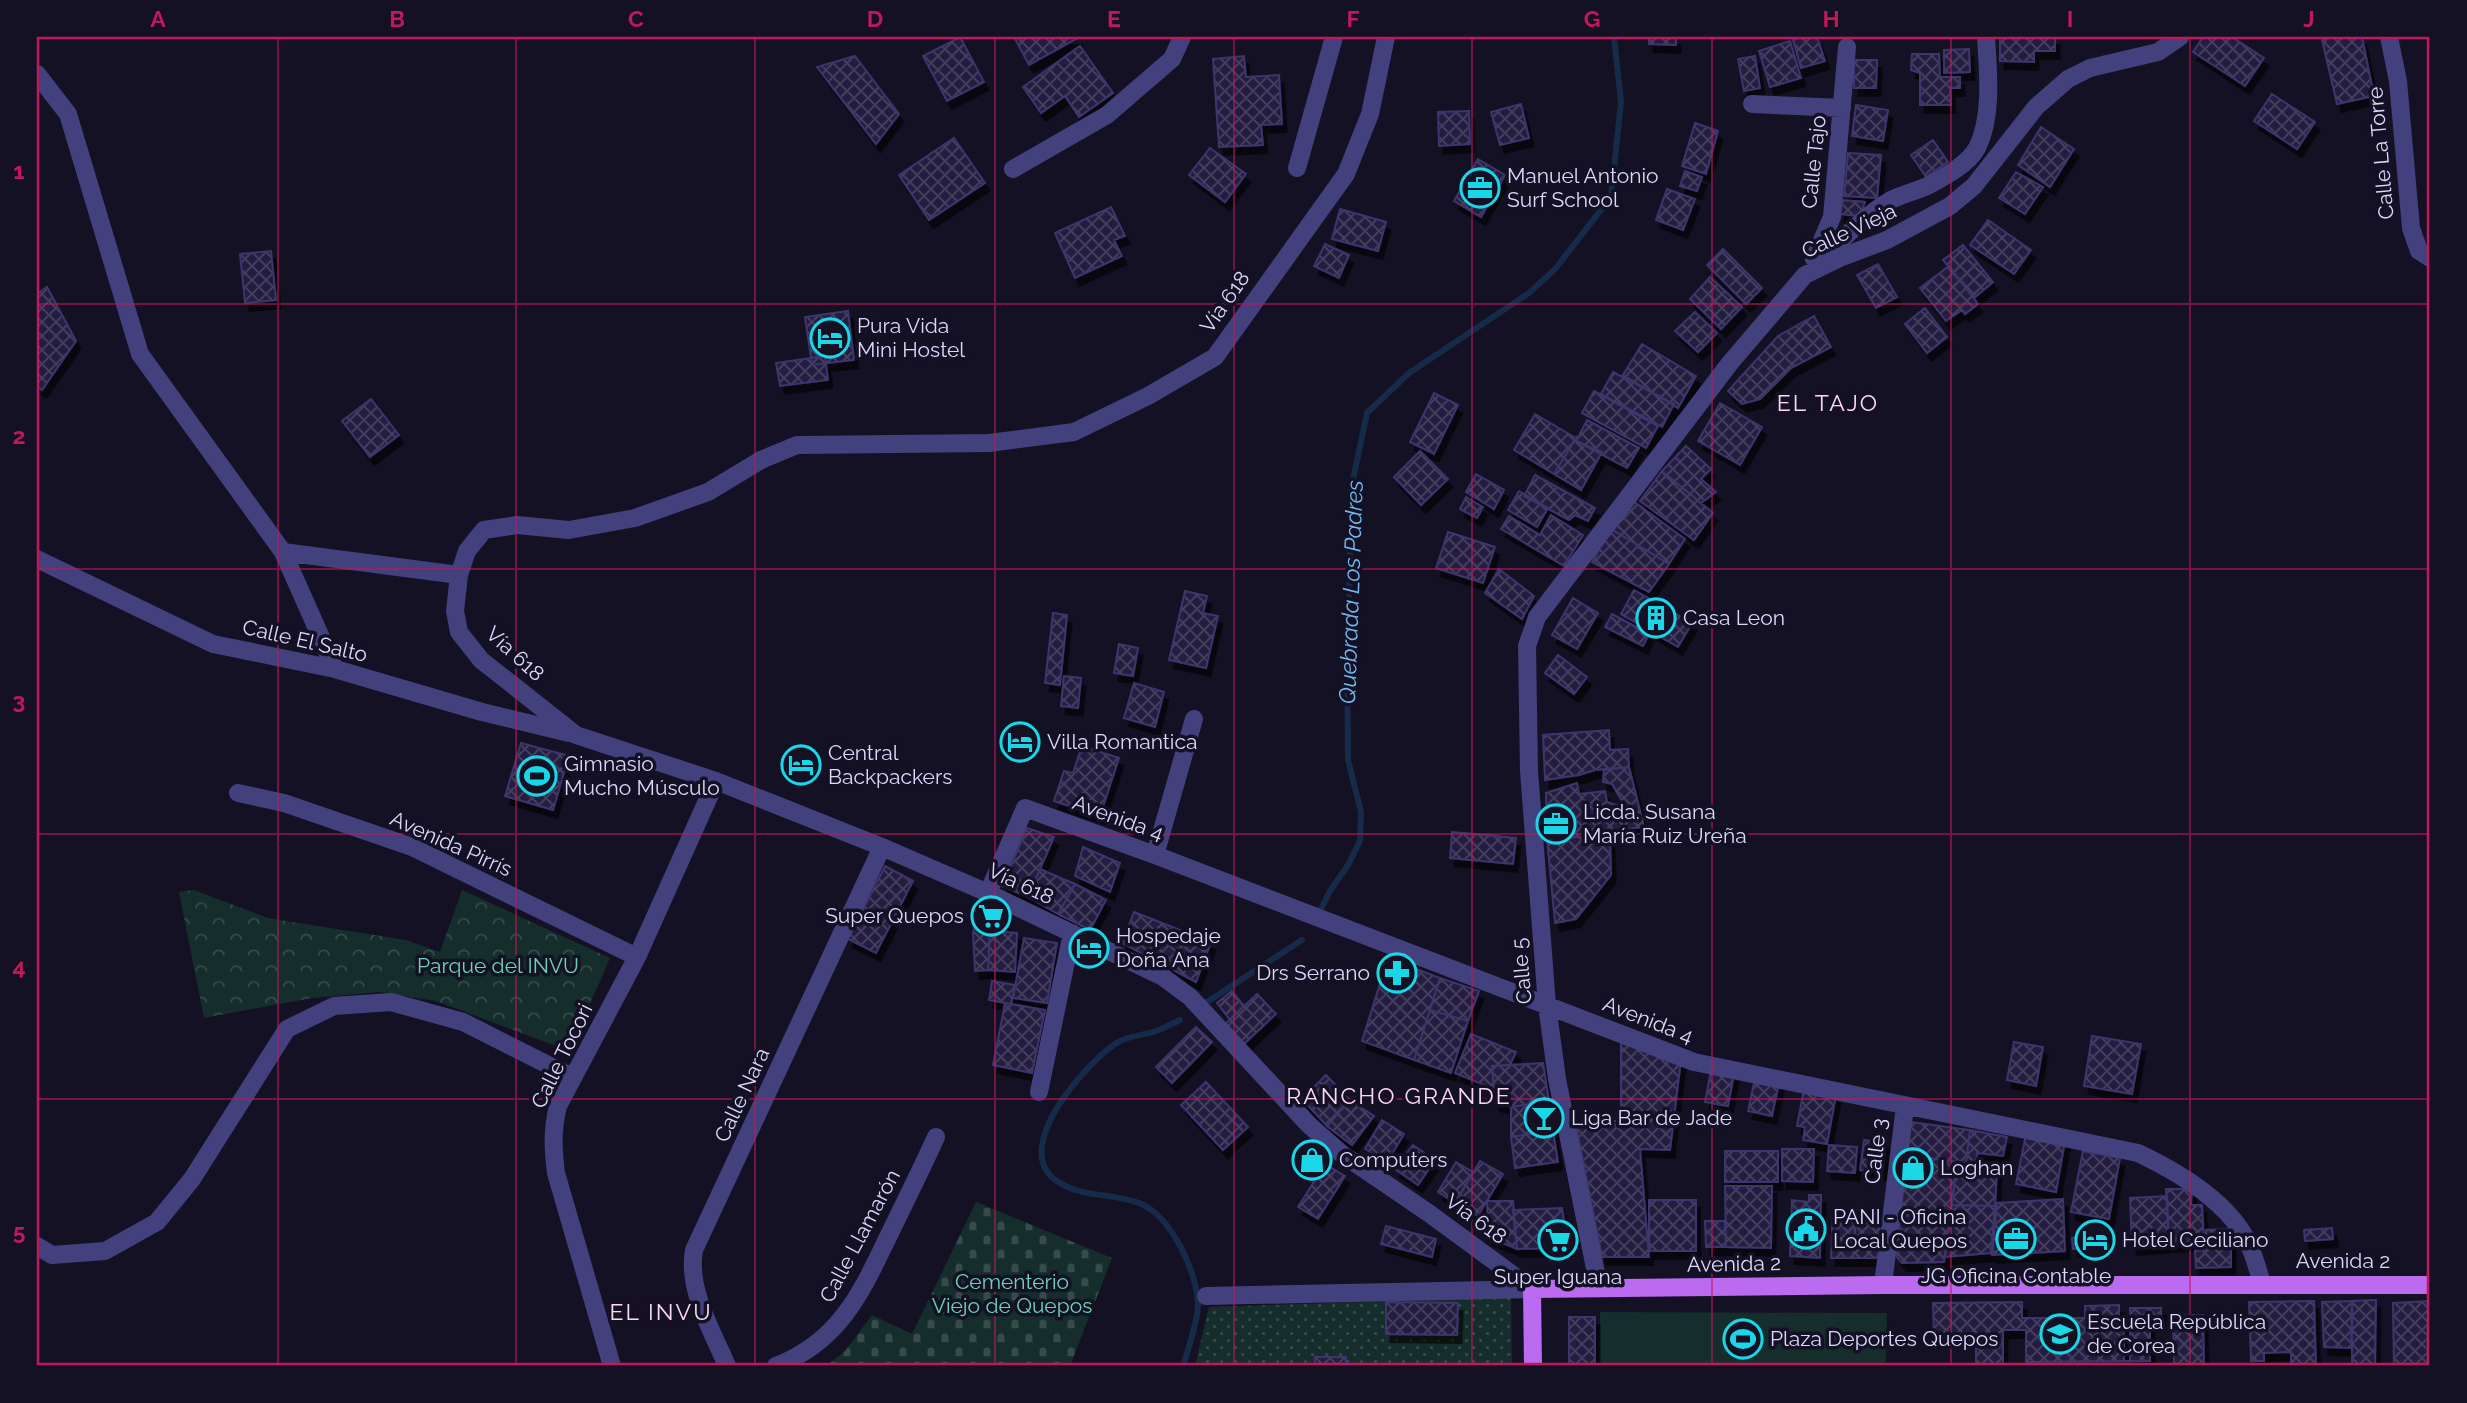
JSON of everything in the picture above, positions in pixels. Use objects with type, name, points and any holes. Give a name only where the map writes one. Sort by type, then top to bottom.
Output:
[{"type":"main road","name":"Avenida 2","points":[[1532,1289],[2262,1283],[2430,1285]]},
{"type":"main road","points":[[1532,1289],[1533,1366]]},
{"type":"street","points":[[1013,169],[1107,115],[1172,59],[1182,37]]},
{"type":"street","points":[[1297,168],[1334,37]]},
{"type":"street","name":"Vía 618","points":[[1386,37],[1370,114],[1346,174],[1214,357],[1159,390],[1074,432],[989,443],[797,445],[761,460],[708,492],[635,518],[569,530],[517,524],[484,530],[467,551],[459,575],[454,611],[459,632],[481,660],[576,734],[716,781],[882,847],[988,893],[1164,977],[1190,997],[1309,1125],[1342,1154],[1532,1289]]},
{"type":"street","points":[[1805,275],[1868,215],[1893,199],[1927,187],[1953,172],[1976,150],[1986,121],[1986,37]]},
{"type":"street","name":"Calle Vieja","points":[[1527,646],[1537,617],[1598,534],[1730,363],[1805,275],[1887,240],[1950,206],[1974,186],[2036,107],[2068,79],[2090,68],[2158,52],[2180,37]]},
{"type":"street","name":"Calle La Torre","points":[[2389,37],[2398,81],[2411,228],[2419,251],[2430,258]]},
{"type":"street","name":"Calle Tajo","points":[[1805,275],[1832,217],[1847,47]]},
{"type":"street","points":[[37,74],[68,114],[139,354],[283,552],[335,669]]},
{"type":"street","points":[[1752,104],[1842,108]]},
{"type":"street","points":[[283,552],[459,575]]},
{"type":"street","name":"Calle El Salto","points":[[37,559],[212,644],[335,669],[482,712],[576,734]]},
{"type":"street","name":"Calle 5","points":[[1527,646],[1529,771],[1547,1005],[1557,1079],[1599,1288]]},
{"type":"street","points":[[1155,855],[1194,719]]},
{"type":"street","name":"Calle Tocori","points":[[612,1366],[556,1172],[552,1146],[553,1127],[558,1106],[637,957],[716,781]]},
{"type":"street","name":"Avenida Pirrís","points":[[238,793],[295,807],[412,847],[637,957]]},
{"type":"street","name":"Avenida 4","points":[[988,893],[1025,808],[1155,855],[1694,1062],[2138,1153],[2173,1170],[2206,1195],[2231,1219],[2249,1245],[2262,1283]]},
{"type":"street","name":"Calle Nara","points":[[727,1366],[694,1285],[691,1266],[694,1250],[882,847]]},
{"type":"street","points":[[1039,1092],[1072,933]]},
{"type":"street","points":[[37,1246],[52,1255],[105,1251],[158,1222],[192,1178],[287,1028],[334,1006],[391,1002],[463,1022],[572,1077]]},
{"type":"street","name":"Calle 3","points":[[1883,1285],[1905,1106]]},
{"type":"street","name":"Calle Llamarón","points":[[776,1366],[814,1346],[840,1323],[859,1297],[936,1137]]},
{"type":"street","name":"Avenida 2","points":[[1206,1296],[1532,1289]]},
{"type":"green space","name":"Parque del INVU","points":[[194,890],[268,918],[406,940],[440,952],[462,890],[610,958],[569,1051],[436,1001],[380,992],[312,998],[204,1018],[179,892]]},
{"type":"green space","name":"Cementerio Viejo de Quepos","points":[[976,1202],[1112,1258],[1070,1366],[826,1366],[845,1351],[872,1315],[912,1334]]},
{"type":"green space","points":[[1511,1297],[1512,1366],[1346,1366],[1346,1357],[1315,1357],[1315,1366],[1195,1366],[1209,1307]]},
{"type":"green space","name":"Plaza Deportes Quepos","points":[[1600,1312],[1887,1313],[1886,1366],[1599,1366]]},
{"type":"building","points":[[960,37],[984,82],[947,101],[923,56]]},
{"type":"building","points":[[1014,37],[1078,37],[1078,38],[1029,65]]},
{"type":"building","points":[[1649,37],[1676,37],[1676,45],[1649,44]]},
{"type":"building","points":[[1817,37],[1825,61],[1801,68],[1793,40]]},
{"type":"building","points":[[2000,37],[2055,37],[2055,51],[2034,51],[2034,62],[2000,61]]},
{"type":"building","points":[[2203,37],[2232,37],[2264,58],[2245,86],[2193,52]]},
{"type":"building","points":[[2362,37],[2374,96],[2337,104],[2322,40]]},
{"type":"building","points":[[1790,41],[1801,78],[1770,87],[1759,51]]},
{"type":"building","points":[[1080,46],[1113,93],[1079,117],[1065,96],[1041,113],[1023,87]]},
{"type":"building","points":[[1969,49],[1970,72],[1944,73],[1944,50]]},
{"type":"building","points":[[1912,54],[1939,54],[1940,77],[1960,77],[1960,88],[1950,88],[1951,105],[1920,105],[1920,73],[1911,70]]},
{"type":"building","points":[[855,56],[899,114],[876,144],[817,67]]},
{"type":"building","points":[[1244,56],[1246,77],[1279,75],[1282,124],[1261,125],[1263,145],[1219,147],[1213,59]]},
{"type":"building","points":[[1755,56],[1760,88],[1744,91],[1738,59]]},
{"type":"building","points":[[1854,60],[1877,60],[1876,88],[1854,88]]},
{"type":"building","points":[[2272,94],[2315,122],[2297,149],[2254,121]]},
{"type":"building","points":[[1521,104],[1529,138],[1500,145],[1491,112]]},
{"type":"building","points":[[1856,105],[1888,110],[1883,141],[1852,136]]},
{"type":"building","points":[[1469,111],[1470,144],[1439,146],[1438,112]]},
{"type":"building","points":[[1695,123],[1718,131],[1706,174],[1682,166]]},
{"type":"building","points":[[2041,127],[2074,149],[2050,187],[2018,165]]},
{"type":"building","points":[[954,138],[985,183],[929,220],[899,175]]},
{"type":"building","points":[[1933,140],[1948,162],[1926,177],[1911,155]]},
{"type":"building","points":[[1210,148],[1246,174],[1225,202],[1189,175]]},
{"type":"building","points":[[1848,153],[1881,155],[1877,198],[1844,196]]},
{"type":"building","name":"Manuel Antonio Surf School","points":[[1478,159],[1505,175],[1481,217],[1454,201]]},
{"type":"building","points":[[1685,171],[1702,177],[1697,191],[1680,186]]},
{"type":"building","points":[[2016,172],[2043,187],[2025,214],[1999,198]]},
{"type":"building","points":[[1667,189],[1695,199],[1683,230],[1656,220]]},
{"type":"building","points":[[1841,200],[1865,202],[1860,216],[1840,214]]},
{"type":"building","points":[[1111,207],[1125,236],[1114,240],[1122,256],[1075,278],[1055,233]]},
{"type":"building","points":[[1340,209],[1386,222],[1378,251],[1332,239]]},
{"type":"building","points":[[1988,220],[2031,250],[2014,274],[1970,245]]},
{"type":"building","points":[[1325,244],[1349,255],[1339,278],[1314,266]]},
{"type":"building","points":[[1963,245],[1993,282],[1974,298],[1943,260]]},
{"type":"building","points":[[1723,249],[1762,288],[1746,304],[1707,265]]},
{"type":"building","points":[[271,251],[276,300],[245,303],[240,254]]},
{"type":"building","points":[[1878,264],[1897,297],[1876,308],[1857,275]]},
{"type":"building","points":[[1949,266],[1978,304],[1965,314],[1962,310],[1946,321],[1920,288]]},
{"type":"building","points":[[1710,277],[1742,307],[1721,329],[1690,299]]},
{"type":"building","points":[[47,287],[76,341],[42,390],[37,386],[37,294]]},
{"type":"building","points":[[1925,308],[1947,337],[1927,353],[1905,324]]},
{"type":"building","name":"Pura Vida Mini Hostel","points":[[848,311],[854,360],[812,365],[805,317]]},
{"type":"building","points":[[1695,312],[1717,333],[1698,352],[1675,331]]},
{"type":"building","points":[[1814,316],[1831,347],[1791,368],[1760,399],[1742,404],[1728,391],[1778,336]]},
{"type":"building","points":[[1642,344],[1696,376],[1678,408],[1623,375]]},
{"type":"building","points":[[825,356],[828,380],[780,386],[776,363]]},
{"type":"building","points":[[1613,372],[1674,404],[1662,427],[1601,394]]},
{"type":"building","points":[[1594,391],[1658,426],[1646,448],[1582,413]]},
{"type":"building","points":[[1434,393],[1458,405],[1434,454],[1410,442]]},
{"type":"building","points":[[371,399],[399,435],[370,457],[342,421]]},
{"type":"building","points":[[1720,403],[1762,427],[1740,465],[1698,441]]},
{"type":"building","points":[[1535,414],[1576,438],[1554,474],[1514,450]]},
{"type":"building","points":[[1587,420],[1639,448],[1627,468],[1576,441]]},
{"type":"building","points":[[1576,438],[1576,441],[1602,452],[1581,490],[1554,474]]},
{"type":"building","points":[[1686,446],[1711,469],[1701,479],[1716,492],[1701,503],[1662,471]]},
{"type":"building","points":[[1420,451],[1448,479],[1421,505],[1394,477]]},
{"type":"building","points":[[1662,471],[1713,513],[1694,540],[1640,501]]},
{"type":"building","points":[[1476,474],[1504,490],[1494,509],[1466,492]]},
{"type":"building","points":[[1535,475],[1595,508],[1588,521],[1575,515],[1569,520],[1524,496]]},
{"type":"building","points":[[1519,491],[1548,508],[1537,527],[1508,510]]},
{"type":"building","points":[[1466,497],[1483,507],[1477,518],[1460,509]]},
{"type":"building","points":[[1633,501],[1685,539],[1669,564],[1611,529]]},
{"type":"building","points":[[1551,515],[1583,535],[1564,566],[1501,529],[1509,516],[1540,535]]},
{"type":"building","points":[[1611,529],[1669,564],[1649,592],[1592,562]]},
{"type":"building","points":[[1448,532],[1495,547],[1483,583],[1436,568]]},
{"type":"building","points":[[1499,569],[1534,596],[1522,619],[1485,593]]},
{"type":"building","name":"Casa Leon","points":[[1634,590],[1692,623],[1678,647],[1621,614]]},
{"type":"building","points":[[1185,591],[1207,596],[1203,613],[1218,616],[1206,668],[1169,660]]},
{"type":"building","points":[[1573,598],[1598,613],[1577,649],[1552,635]]},
{"type":"building","points":[[1053,613],[1067,615],[1060,685],[1045,683]]},
{"type":"building","points":[[1612,614],[1649,634],[1643,646],[1605,627]]},
{"type":"building","points":[[1119,644],[1138,648],[1133,676],[1114,673]]},
{"type":"building","points":[[1558,655],[1587,677],[1574,694],[1545,673]]},
{"type":"building","points":[[1064,676],[1081,678],[1078,708],[1061,706]]},
{"type":"building","points":[[1134,683],[1164,692],[1155,727],[1124,718]]},
{"type":"building","points":[[1609,730],[1610,750],[1628,749],[1629,767],[1595,770],[1545,780],[1543,735]]},
{"type":"building","name":"Gimnasio Mucho Músculo","points":[[521,743],[569,756],[553,810],[505,796]]},
{"type":"building","points":[[1082,746],[1119,758],[1100,816],[1054,801],[1064,771],[1073,773]]},
{"type":"building","points":[[1629,767],[1644,827],[1610,831],[1610,836],[1547,838],[1546,793],[1577,783],[1579,794],[1605,791],[1607,802],[1626,808],[1612,784],[1603,782],[1604,770]]},
{"type":"building","points":[[1027,828],[1054,837],[1028,897],[1002,886]]},
{"type":"building","points":[[1452,832],[1516,838],[1513,864],[1450,858]]},
{"type":"building","points":[[1610,836],[1611,875],[1576,919],[1555,923],[1547,838]]},
{"type":"building","points":[[1083,847],[1120,863],[1110,892],[1075,876]]},
{"type":"building","points":[[885,866],[913,881],[876,953],[848,939]]},
{"type":"building","points":[[1040,869],[1075,884],[1058,914],[1028,897]]},
{"type":"building","points":[[1075,884],[1106,900],[1090,930],[1058,914]]},
{"type":"building","points":[[982,901],[1007,915],[1001,932],[990,931],[988,970],[975,971],[973,933]]},
{"type":"building","points":[[1134,912],[1211,942],[1196,982],[1122,943]]},
{"type":"building","points":[[990,931],[1017,933],[1015,972],[988,970]]},
{"type":"building","points":[[1024,938],[1057,943],[1047,1003],[1013,998]]},
{"type":"building","points":[[1388,958],[1440,978],[1414,1060],[1362,1041]]},
{"type":"building","points":[[1440,978],[1479,991],[1468,1021],[1430,1010]]},
{"type":"building","points":[[992,981],[1015,985],[1011,1004],[989,1000]]},
{"type":"building","points":[[1232,991],[1244,1006],[1230,1020],[1217,1003]]},
{"type":"building","points":[[1257,994],[1276,1014],[1244,1044],[1225,1024]]},
{"type":"building","points":[[1005,1003],[1045,1010],[1032,1073],[993,1065]]},
{"type":"building","points":[[1430,1010],[1468,1021],[1451,1073],[1414,1060]]},
{"type":"building","points":[[1196,1027],[1212,1042],[1172,1083],[1156,1067]]},
{"type":"building","points":[[1471,1034],[1516,1052],[1510,1065],[1492,1066],[1494,1089],[1455,1073]]},
{"type":"building","points":[[2092,1036],[2141,1044],[2132,1094],[2084,1086]]},
{"type":"building","points":[[1621,1040],[1681,1060],[1670,1150],[1640,1149],[1649,1257],[1602,1257],[1576,1126],[1621,1120]]},
{"type":"building","points":[[2014,1042],[2043,1047],[2036,1086],[2007,1080]]},
{"type":"building","points":[[1543,1063],[1549,1101],[1511,1107],[1495,1103],[1492,1066]]},
{"type":"building","points":[[1711,1070],[1734,1074],[1728,1106],[1705,1102]]},
{"type":"building","points":[[1326,1075],[1350,1100],[1327,1126],[1302,1099]]},
{"type":"building","points":[[1755,1078],[1779,1083],[1772,1116],[1748,1111]]},
{"type":"building","points":[[1206,1082],[1248,1127],[1223,1150],[1181,1105]]},
{"type":"building","points":[[1804,1089],[1836,1095],[1827,1144],[1803,1140],[1805,1127],[1797,1126]]},
{"type":"building","points":[[1350,1100],[1374,1116],[1352,1145],[1327,1126]]},
{"type":"building","points":[[1549,1101],[1553,1131],[1511,1137],[1511,1107]]},
{"type":"building","points":[[1382,1120],[1404,1134],[1387,1162],[1365,1149]]},
{"type":"building","points":[[1911,1122],[1970,1130],[1966,1163],[1907,1155]]},
{"type":"building","points":[[1970,1130],[2007,1137],[2003,1156],[1977,1153],[1976,1163],[1966,1163]]},
{"type":"building","points":[[1553,1131],[1558,1162],[1515,1168],[1511,1137]]},
{"type":"building","points":[[2026,1134],[2065,1141],[2056,1192],[2016,1184]]},
{"type":"building","points":[[1864,1140],[1885,1142],[1882,1172],[1860,1170]]},
{"type":"building","points":[[1413,1145],[1435,1160],[1418,1185],[1395,1169]]},
{"type":"building","points":[[1829,1145],[1857,1147],[1855,1173],[1827,1171]]},
{"type":"building","points":[[1782,1149],[1814,1149],[1813,1182],[1782,1181]]},
{"type":"building","points":[[1725,1151],[1778,1151],[1778,1182],[1725,1182]]},
{"type":"building","points":[[2083,1151],[2120,1158],[2109,1219],[2071,1212]]},
{"type":"building","points":[[1907,1155],[1957,1162],[1944,1262],[1902,1263],[1896,1256]]},
{"type":"building","points":[[1480,1161],[1503,1174],[1478,1216],[1455,1203]]},
{"type":"building","points":[[1456,1162],[1473,1172],[1455,1203],[1438,1192]]},
{"type":"building","points":[[1325,1164],[1345,1176],[1318,1219],[1298,1207]]},
{"type":"building","points":[[1956,1169],[1997,1170],[1995,1206],[1952,1205]]},
{"type":"building","points":[[1725,1186],[1772,1186],[1771,1248],[1726,1247]]},
{"type":"building","points":[[2166,1189],[2192,1189],[2191,1205],[2202,1205],[2204,1242],[2169,1244]]},
{"type":"building","name":"PANI - Oficina Local Quepos","points":[[1809,1195],[1821,1195],[1820,1258],[1790,1256],[1792,1200],[1809,1202]]},
{"type":"building","points":[[2167,1196],[2169,1244],[2132,1247],[2130,1198]]},
{"type":"building","points":[[2063,1199],[2065,1251],[1992,1255],[1997,1203]]},
{"type":"building","points":[[1649,1200],[1696,1200],[1696,1251],[1649,1251]]},
{"type":"building","points":[[1487,1201],[1513,1201],[1517,1249],[1488,1237]]},
{"type":"building","points":[[1952,1205],[1995,1206],[1991,1253],[1945,1257]]},
{"type":"building","points":[[1833,1207],[1845,1208],[1845,1215],[1856,1215],[1853,1258],[1831,1258]]},
{"type":"building","points":[[1562,1208],[1568,1248],[1517,1249],[1513,1210]]},
{"type":"building","points":[[1878,1214],[1880,1236],[1854,1237],[1856,1215]]},
{"type":"building","points":[[1705,1221],[1725,1221],[1726,1247],[1706,1247]]},
{"type":"building","points":[[1386,1226],[1436,1239],[1432,1257],[1381,1244]]},
{"type":"building","points":[[2332,1228],[2333,1239],[2305,1241],[2304,1230]]},
{"type":"building","points":[[2231,1229],[2231,1267],[2196,1268],[2195,1251],[2207,1250],[2206,1230]]},
{"type":"building","points":[[1880,1236],[1881,1250],[1876,1258],[1853,1258],[1854,1237]]},
{"type":"building","points":[[2089,1236],[2090,1248],[2073,1249],[2072,1238]]},
{"type":"building","points":[[2376,1300],[2375,1366],[2352,1366],[2352,1301]]},
{"type":"building","points":[[2314,1301],[2316,1365],[2291,1366],[2291,1352],[2264,1353],[2264,1361],[2251,1361],[2249,1302]]},
{"type":"building","points":[[2352,1301],[2351,1348],[2324,1347],[2322,1302]]},
{"type":"building","points":[[2430,1301],[2430,1366],[2394,1366],[2393,1303]]},
{"type":"building","points":[[1386,1302],[1458,1303],[1457,1335],[1386,1334]]},
{"type":"building","points":[[2022,1302],[2022,1318],[2085,1318],[2085,1306],[2119,1305],[2119,1319],[2124,1319],[2124,1361],[2130,1361],[2130,1308],[2161,1308],[2161,1321],[2150,1321],[2150,1361],[2026,1362],[2026,1330],[2003,1330],[2003,1366],[1976,1366],[1976,1339],[1934,1340],[1933,1303]]},
{"type":"building","points":[[2203,1315],[2204,1366],[2174,1366],[2173,1316]]},
{"type":"building","points":[[1569,1317],[1595,1317],[1595,1366],[1569,1366]]},
{"type":"building","points":[[1315,1357],[1346,1357],[1346,1366],[1315,1366]]},
{"type":"waterway","name":"Quebrada Los Padres","points":[[1319,913],[1360,841],[1361,812],[1348,760],[1347,643],[1350,494],[1367,413],[1409,373],[1529,293],[1555,269],[1611,197],[1621,102],[1614,37]]},
{"type":"waterway","name":"Quebrada Los Padres","points":[[1207,1002],[1302,940]]},
{"type":"waterway","name":"Quebrada Los Padres","points":[[1180,1020],[1156,1031],[1120,1041],[1103,1054],[1072,1086],[1058,1106],[1047,1126],[1042,1146],[1043,1164],[1054,1179],[1074,1190],[1128,1200],[1151,1209],[1162,1219],[1180,1246],[1193,1276],[1198,1304],[1195,1327],[1183,1366]]},
{"type":"place","name":"Manuel Antonio Surf School","points":[[1480,188]]},
{"type":"place","name":"Pura Vida Mini Hostel","points":[[830,338]]},
{"type":"place","name":"Casa Leon","points":[[1656,618]]},
{"type":"place","name":"Villa Romantica","points":[[1020,742]]},
{"type":"place","name":"Central Backpackers","points":[[801,765]]},
{"type":"place","name":"Gimnasio Mucho Músculo","points":[[537,776]]},
{"type":"place","name":"Licda. Susana María Ruiz Ureña","points":[[1556,824]]},
{"type":"place","name":"Super Quepos","points":[[991,916]]},
{"type":"place","name":"Hospedaje Doña Ana","points":[[1089,948]]},
{"type":"place","name":"Drs Serrano","points":[[1397,973]]},
{"type":"place","name":"Liga Bar de Jade","points":[[1544,1118]]},
{"type":"place","name":"Computers","points":[[1312,1160]]},
{"type":"place","name":"Loghan","points":[[1913,1168]]},
{"type":"place","name":"PANI - Oficina Local Quepos","points":[[1806,1229]]},
{"type":"place","name":"JG Oficina Contable","points":[[2016,1239]]},
{"type":"place","name":"Super Iguana","points":[[1558,1240]]},
{"type":"place","name":"Hotel Ceciliano","points":[[2095,1240]]},
{"type":"place","name":"Escuela República de Corea","points":[[2060,1334]]},
{"type":"place","name":"Plaza Deportes Quepos","points":[[1743,1339]]},
{"type":"district","name":"EL TAJO","points":[[1828,403]]},
{"type":"district","name":"RANCHO GRANDE","points":[[1399,1096]]},
{"type":"district","name":"EL INVU","points":[[661,1312]]}]
